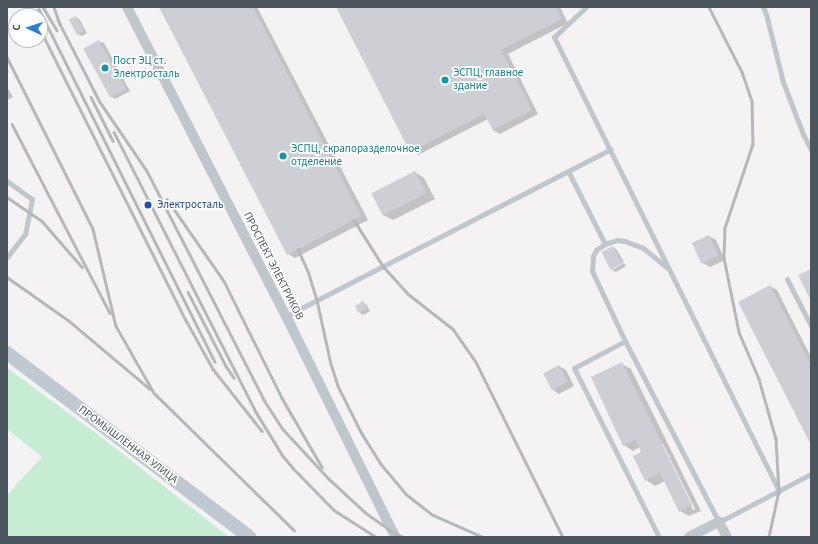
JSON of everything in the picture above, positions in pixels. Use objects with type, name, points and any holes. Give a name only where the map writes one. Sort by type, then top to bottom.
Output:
[{"type":"street","name":"ПРОСПЕКТ ЭЛЕКТРИКОВ","points":[[127,7],[286,316],[395,537]]},
{"type":"street","name":"ПРОМЫШЛЕННАЯ УЛИЦА","points":[[7,354],[249,537]]},
{"type":"street","points":[[689,537],[719,522],[727,537]]},
{"type":"lane","points":[[586,7],[554,37],[611,149],[779,491]]},
{"type":"lane","points":[[763,7],[783,82],[803,134],[811,150]]},
{"type":"lane","points":[[286,316],[611,149]]},
{"type":"lane","points":[[568,171],[605,244]]},
{"type":"lane","points":[[7,181],[32,199],[24,234],[7,257]]},
{"type":"lane","points":[[670,270],[643,248],[626,241],[617,240],[605,244],[596,250],[593,256],[592,271],[625,341],[719,522],[811,474]]},
{"type":"lane","points":[[787,279],[811,326]]},
{"type":"lane","points":[[625,341],[574,368],[659,537]]},
{"type":"green space","points":[[7,368],[101,437],[229,537],[7,537],[7,495],[42,457],[7,429]]},
{"type":"building","name":"ЭСПЦ, скрапоразделочное отделение","points":[[159,7],[253,7],[361,216],[287,255]]},
{"type":"building","name":"ЭСПЦ, главное здание","points":[[336,7],[556,7],[562,19],[501,50],[532,110],[493,130],[484,114],[410,152]]},
{"type":"building","points":[[76,16],[84,31],[77,35],[69,20]]},
{"type":"building","name":"Пост ЭЦ ст. Электросталь","points":[[99,40],[126,89],[110,98],[83,49]]},
{"type":"building","points":[[415,171],[426,193],[383,216],[371,193]]},
{"type":"building","points":[[709,235],[719,256],[702,264],[692,243]]},
{"type":"building","points":[[613,246],[622,264],[610,270],[601,252]]},
{"type":"building","points":[[811,269],[811,301],[798,275]]},
{"type":"building","points":[[770,285],[811,365],[811,445],[738,302]]},
{"type":"building","points":[[363,301],[367,308],[358,313],[355,306]]},
{"type":"building","points":[[622,362],[692,505],[679,512],[660,473],[645,481],[633,456],[641,452],[635,440],[623,446],[591,377]]},
{"type":"building","points":[[559,365],[568,382],[552,390],[543,373]]},
{"type":"railway","points":[[43,7],[57,30]]},
{"type":"railway","points":[[54,7],[60,24]]},
{"type":"railway","points":[[709,7],[742,72],[752,101],[753,144],[725,228],[724,258],[739,332],[759,379],[776,439],[779,491],[769,537]]},
{"type":"railway","points":[[58,20],[100,102],[147,171],[264,400],[282,428],[329,479],[366,513],[393,532],[403,537]]},
{"type":"railway","points":[[48,27],[215,362]]},
{"type":"railway","points":[[48,45],[187,322],[213,369],[262,431]]},
{"type":"railway","points":[[7,57],[93,229],[116,326],[154,393],[294,530]]},
{"type":"railway","points":[[91,97],[113,141]]},
{"type":"railway","points":[[12,124],[110,313]]},
{"type":"railway","points":[[114,132],[256,412],[283,456],[334,510],[376,537]]},
{"type":"railway","points":[[7,197],[42,221],[82,267]]},
{"type":"railway","points":[[167,199],[224,281],[282,398],[322,467]]},
{"type":"railway","points":[[354,220],[383,266],[407,293],[453,329],[476,362],[563,537]]},
{"type":"railway","points":[[298,249],[309,274],[317,300],[331,364],[338,386],[361,432],[381,464],[406,494],[433,515],[483,537]]},
{"type":"railway","points":[[7,277],[68,320],[150,389]]},
{"type":"railway","points":[[188,292],[226,366],[234,378]]},
{"type":"place","name":"Пост ЭЦ ст. Электросталь","points":[[105,68]]},
{"type":"place","name":"ЭСПЦ, главное здание","points":[[445,80]]},
{"type":"place","name":"ЭСПЦ, скрапоразделочное отделение","points":[[283,156]]},
{"type":"place","name":"Электросталь","points":[[148,205]]}]
